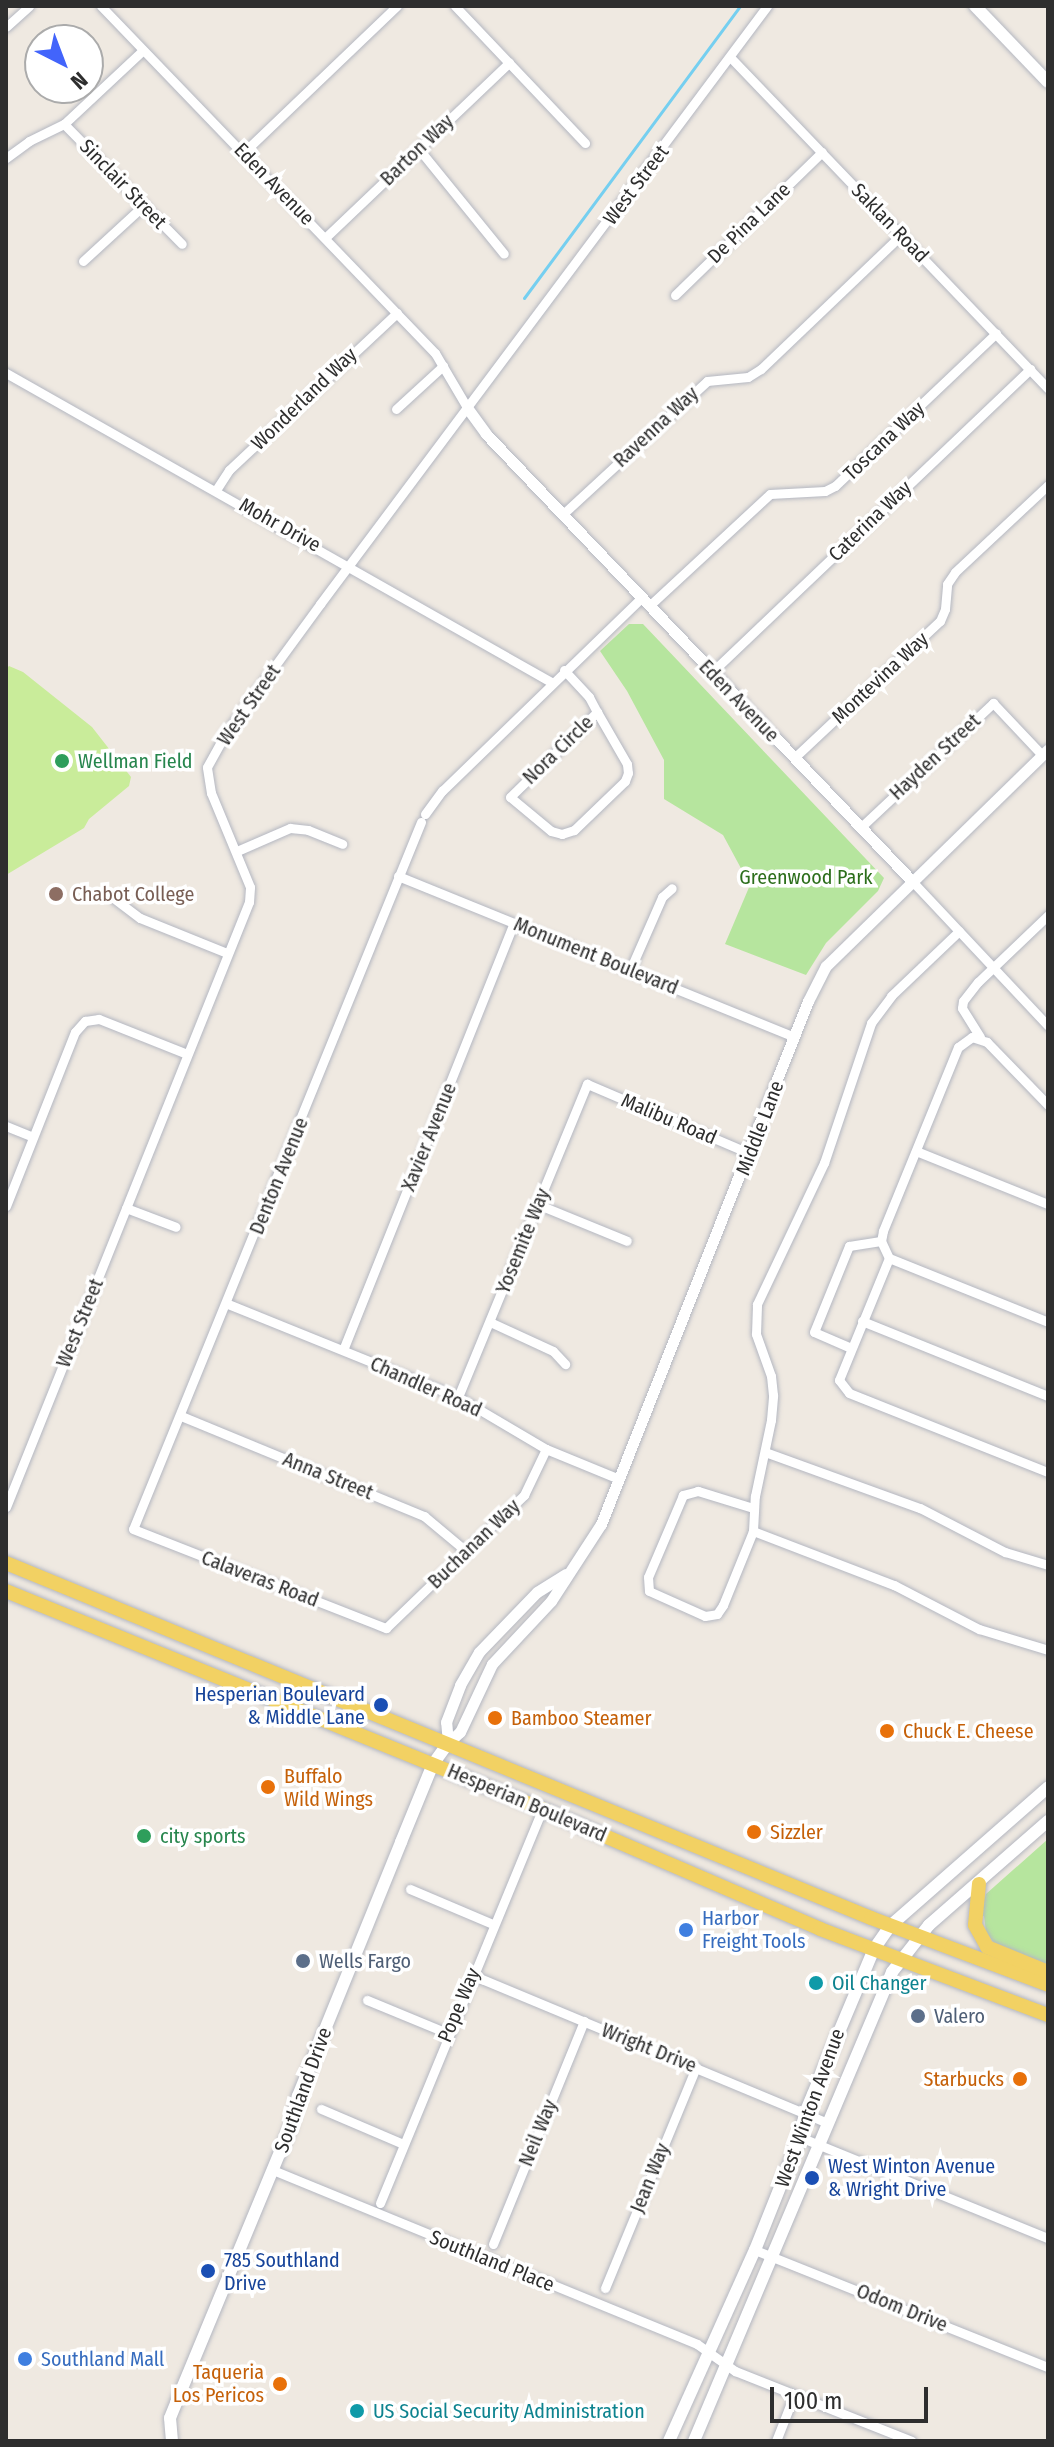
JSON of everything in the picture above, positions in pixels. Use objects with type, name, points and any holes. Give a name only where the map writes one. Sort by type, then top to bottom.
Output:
[{"type":"main road","points":[[975,6],[1048,82]]},
{"type":"main road","name":"Hesperian Boulevard","points":[[6,1563],[890,1926],[1048,1985]]},
{"type":"main road","name":"Hesperian Boulevard","points":[[6,1591],[433,1764],[874,1949],[1048,2015]]},
{"type":"main road","name":"Southland Drive","points":[[172,2441],[170,2418],[273,2170],[314,2054],[433,1764],[448,1743]]},
{"type":"main road","name":"West Winton Avenue","points":[[669,2441],[755,2250],[800,2137],[805,2113],[874,1949],[890,1926],[1048,1787]]},
{"type":"main road","name":"West Winton Avenue","points":[[694,2441],[826,2122],[900,1959],[918,1937],[1048,1821]]},
{"type":"main road","points":[[979,1884],[975,1925],[987,1947],[1048,1972]]},
{"type":"street","points":[[6,27],[29,6]]},
{"type":"street","name":"Eden Avenue","points":[[101,6],[397,313],[443,366],[478,425],[1048,1026]]},
{"type":"street","points":[[243,153],[397,6]]},
{"type":"street","points":[[455,6],[585,143]]},
{"type":"street","name":"West Street","points":[[6,1507],[10,1485],[249,902],[250,887],[211,793],[207,767],[225,734],[767,6]]},
{"type":"street","points":[[6,158],[29,141],[64,124],[143,50]]},
{"type":"street","name":"Saklan Road","points":[[731,58],[1048,388]]},
{"type":"street","name":"Barton Way","points":[[326,237],[509,63]]},
{"type":"street","name":"Sinclair Street","points":[[64,124],[182,244]]},
{"type":"street","points":[[418,148],[504,254]]},
{"type":"street","name":"De Pina Lane","points":[[675,295],[822,152]]},
{"type":"street","points":[[83,261],[144,205]]},
{"type":"street","name":"Ravenna Way","points":[[563,514],[707,381],[748,377],[761,369],[901,235]]},
{"type":"street","name":"Wonderland Way","points":[[216,490],[229,470],[250,449],[397,313]]},
{"type":"street","name":"Toscana Way","points":[[645,602],[770,494],[825,491],[835,486],[996,333]]},
{"type":"street","points":[[396,409],[443,366]]},
{"type":"street","name":"Caterina Way","points":[[711,673],[1030,369]]},
{"type":"street","name":"Mohr Drive","points":[[6,373],[350,565],[551,682]]},
{"type":"street","name":"Montevina Way","points":[[794,758],[940,621],[945,609],[947,584],[955,572],[1048,485]]},
{"type":"street","name":"Denton Avenue","points":[[133,1529],[228,1304],[423,818],[442,791],[551,682],[645,602]]},
{"type":"street","name":"Nora Circle","points":[[564,670],[597,712],[627,764],[625,781],[574,830],[562,834],[551,831],[510,797],[597,712]]},
{"type":"street","name":"Hayden Street","points":[[860,828],[993,703],[1045,752]]},
{"type":"street","name":"Middle Lane","points":[[448,1743],[460,1732],[492,1664],[551,1601],[594,1536],[751,1154],[794,1037],[826,966],[1045,752]]},
{"type":"street","points":[[237,851],[290,828],[308,830],[342,844]]},
{"type":"street","name":"Monument Boulevard","points":[[398,876],[794,1037]]},
{"type":"street","points":[[630,970],[662,897],[672,888]]},
{"type":"street","points":[[112,897],[140,918],[227,953]]},
{"type":"street","points":[[1048,915],[969,992],[962,1008],[980,1037],[1048,1105]]},
{"type":"street","name":"Xavier Avenue","points":[[343,1350],[514,923]]},
{"type":"street","points":[[753,1508],[698,1491],[683,1495],[648,1577],[649,1591],[700,1614],[717,1614],[753,1531],[753,1508],[773,1395],[771,1376],[756,1334],[757,1304],[824,1163],[871,1023],[891,996],[959,931]]},
{"type":"street","points":[[6,1206],[75,1032],[85,1021],[99,1019],[187,1054]]},
{"type":"street","points":[[980,1037],[966,1040],[954,1053],[881,1241],[889,1258],[1048,1322]]},
{"type":"street","name":"Malibu Road","points":[[587,1084],[751,1154]]},
{"type":"street","name":"Yosemite Way","points":[[458,1397],[587,1084]]},
{"type":"street","points":[[6,1126],[33,1137]]},
{"type":"street","points":[[916,1151],[1048,1204]]},
{"type":"street","points":[[537,1204],[627,1241]]},
{"type":"street","points":[[126,1208],[176,1227]]},
{"type":"street","points":[[851,1348],[814,1332],[849,1246],[881,1241]]},
{"type":"street","points":[[889,1258],[839,1380],[849,1393],[1048,1472]]},
{"type":"street","name":"Chandler Road","points":[[228,1304],[458,1397],[546,1449],[619,1479]]},
{"type":"street","points":[[862,1321],[1048,1396]]},
{"type":"street","points":[[490,1322],[553,1351],[565,1364]]},
{"type":"street","name":"Anna Street","points":[[181,1416],[424,1516],[467,1552]]},
{"type":"street","name":"Buchanan Way","points":[[386,1628],[524,1495],[546,1449]]},
{"type":"street","points":[[765,1452],[920,1508],[1005,1552],[1048,1565]]},
{"type":"street","name":"Calaveras Road","points":[[133,1529],[386,1628]]},
{"type":"street","points":[[753,1531],[894,1585],[979,1629],[1048,1650]]},
{"type":"street","name":"Middle Lane","points":[[448,1743],[446,1722],[460,1685],[479,1652],[537,1592],[569,1572]]},
{"type":"street","name":"Pope Way","points":[[380,2203],[447,2033],[542,1809]]},
{"type":"street","points":[[410,1889],[493,1924]]},
{"type":"street","name":"Wright Drive","points":[[472,1975],[826,2122]]},
{"type":"street","points":[[367,2000],[447,2033]]},
{"type":"street","name":"Neil Way","points":[[493,2244],[584,2021]]},
{"type":"street","name":"Jean Way","points":[[605,2288],[696,2067]]},
{"type":"street","points":[[321,2109],[403,2144]]},
{"type":"street","points":[[800,2137],[1048,2238]]},
{"type":"street","name":"Southland Place","points":[[273,2170],[697,2344],[725,2364],[899,2439],[912,2441]]},
{"type":"street","name":"Odom Drive","points":[[755,2250],[1048,2367]]},
{"type":"street","points":[[776,2441],[794,2395]]},
{"type":"green space","name":"Greenwood Park","points":[[629,624],[643,624],[884,878],[878,891],[826,943],[806,975],[725,944],[750,885],[723,835],[664,799],[664,760],[627,691],[600,651]]},
{"type":"green space","name":"Wellman Field","points":[[9,666],[23,672],[92,727],[131,777],[129,786],[89,819],[84,828],[6,875],[6,669]]},
{"type":"green space","points":[[1048,1839],[1048,1966],[994,1943],[986,1932],[984,1916],[979,1915],[986,1894]]},
{"type":"waterway","points":[[524,298],[740,6]]},
{"type":"place","name":"Wellman Field","points":[[62,761]]},
{"type":"place","name":"Chabot College","points":[[56,894]]},
{"type":"place","name":"Hesperian Boulevard & Middle Lane","points":[[381,1705]]},
{"type":"place","name":"Bamboo Steamer","points":[[495,1718]]},
{"type":"place","name":"Chuck E. Cheese","points":[[887,1731]]},
{"type":"place","name":"Buffalo Wild Wings","points":[[268,1787]]},
{"type":"place","name":"Sizzler","points":[[754,1832]]},
{"type":"place","name":"city sports","points":[[144,1836]]},
{"type":"place","name":"Harbor Freight Tools","points":[[686,1930]]},
{"type":"place","name":"Wells Fargo","points":[[303,1961]]},
{"type":"place","name":"Oil Changer","points":[[816,1983]]},
{"type":"place","name":"Valero","points":[[918,2016]]},
{"type":"place","name":"Starbucks","points":[[1020,2079]]},
{"type":"place","name":"West Winton Avenue & Wright Drive","points":[[812,2178]]},
{"type":"place","name":"785 Southland Drive","points":[[208,2271]]},
{"type":"place","name":"Southland Mall","points":[[25,2359]]},
{"type":"place","name":"Taqueria Los Pericos","points":[[280,2384]]},
{"type":"place","name":"US Social Security Administration","points":[[357,2411]]}]
